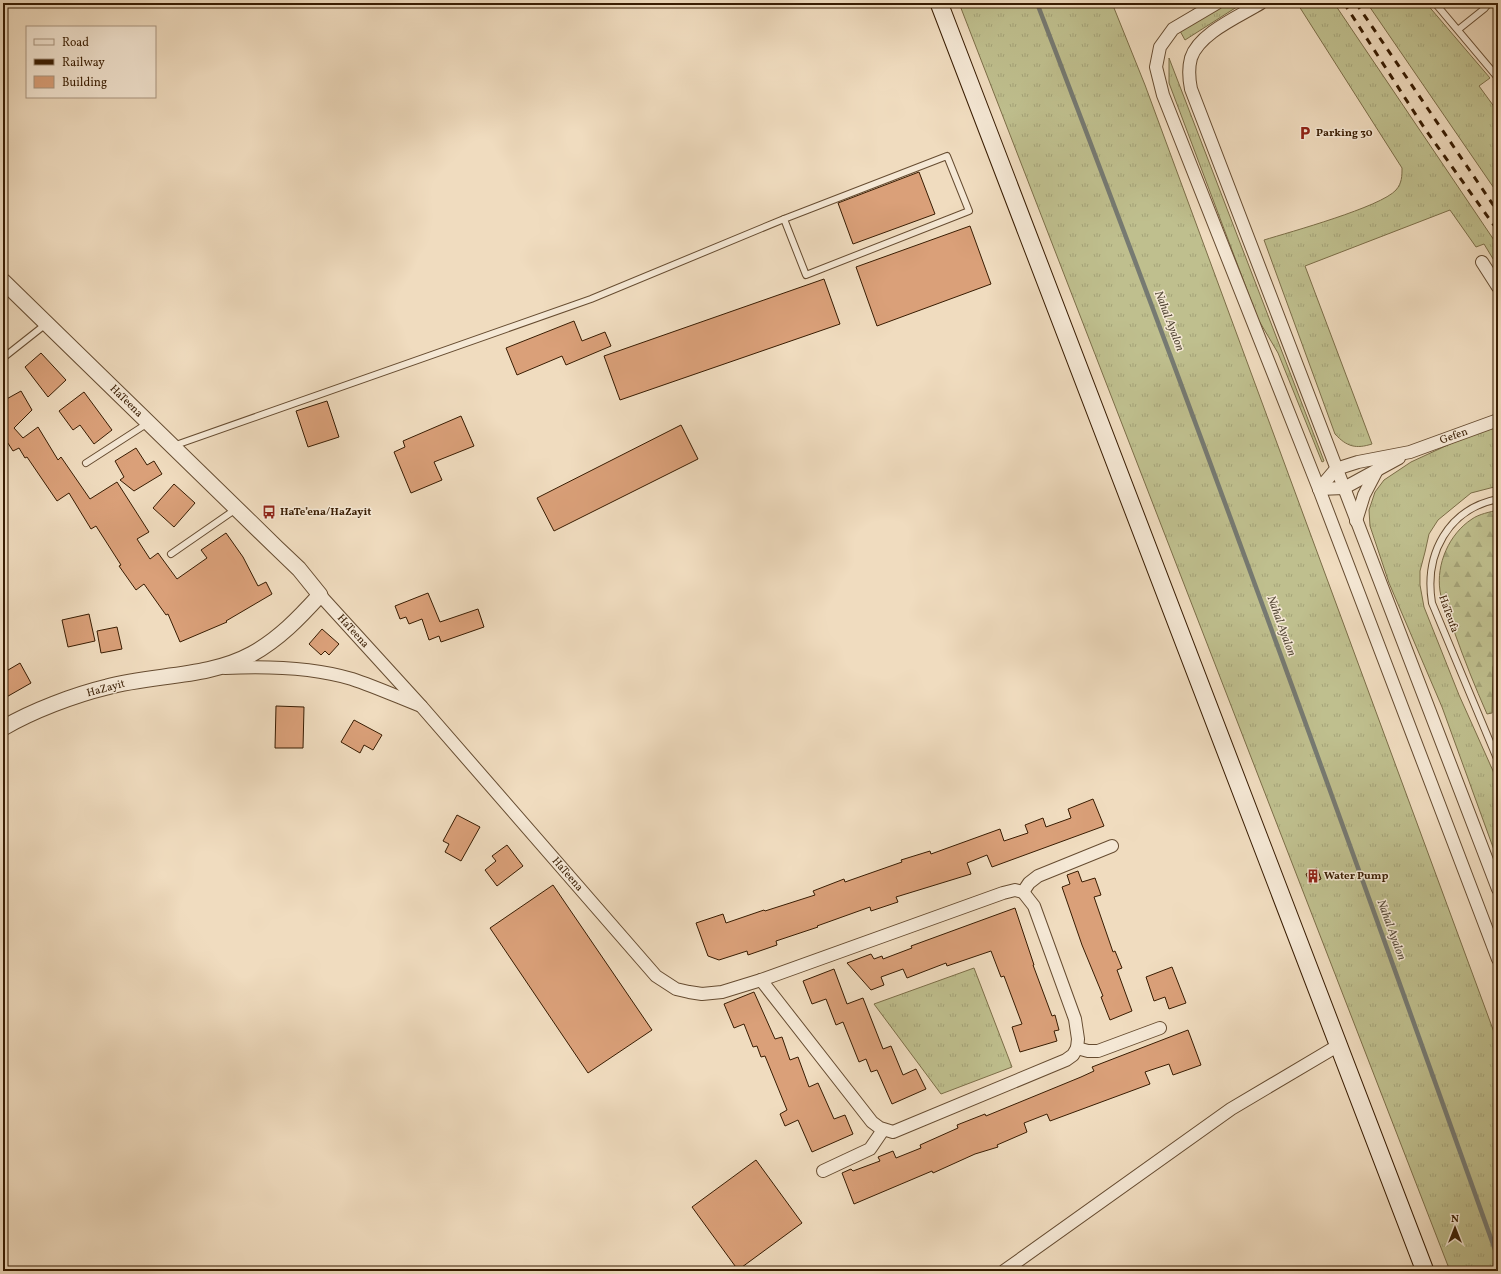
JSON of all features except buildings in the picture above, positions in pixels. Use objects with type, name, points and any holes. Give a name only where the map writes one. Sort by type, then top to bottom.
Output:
[{"type":"main road","points":[[939,3],[1339,1045],[1424,1271]]},
{"type":"street","points":[[1217,3],[1173,29],[1160,47],[1156,67],[1163,95],[1319,489],[1498,959]]},
{"type":"street","points":[[1261,3],[1206,36],[1191,58],[1189,72],[1191,89],[1498,889]]},
{"type":"street","points":[[1482,262],[1498,287]]},
{"type":"street","name":"HaTeena","points":[[3,281],[298,569],[422,706],[656,976],[676,989],[702,994],[722,992],[761,980],[1003,893],[1015,890],[1023,892]]},
{"type":"street","name":"Gefen","points":[[1410,452],[1498,420]]},
{"type":"street","points":[[1319,489],[1336,469],[1358,462],[1410,452]]},
{"type":"street","points":[[1319,489],[1344,488],[1410,452]]},
{"type":"street","points":[[1356,521],[1364,495],[1377,470]]},
{"type":"street","name":"HaZayit","points":[[214,668],[250,655],[269,643],[289,628],[320,595]]},
{"type":"street","name":"HaZayit","points":[[3,728],[35,713],[107,687],[214,668],[257,666],[328,673],[352,679],[422,706]]},
{"type":"street","points":[[761,980],[872,1122],[883,1130],[893,1132],[1066,1060],[1073,1055],[1077,1048],[1078,1038],[1075,1019],[1034,906],[1023,892],[1029,883],[1038,876],[1112,846]]},
{"type":"street","points":[[1077,1048],[1088,1051],[1098,1051],[1160,1028]]},
{"type":"street","points":[[1004,1271],[1231,1110],[1339,1045]]},
{"type":"street","points":[[823,1171],[870,1149],[883,1130]]},
{"type":"lane","points":[[1435,3],[1459,29],[1498,78]]},
{"type":"lane","points":[[1459,29],[1484,9],[1489,3]]},
{"type":"lane","points":[[172,446],[591,300],[784,219],[947,156],[969,211],[806,275],[784,219]]},
{"type":"lane","points":[[3,358],[47,324]]},
{"type":"lane","points":[[86,464],[148,422]]},
{"type":"lane","name":"HaTeufa","points":[[1498,499],[1475,506],[1457,518],[1440,540],[1436,550],[1429,588],[1432,603],[1498,760]]},
{"type":"lane","points":[[171,554],[236,508]]},
{"type":"green space","points":[[959,3],[1112,3],[1145,85],[1498,1043],[1498,1271],[1450,1271]]},
{"type":"green space","points":[[1224,3],[1243,3],[1185,40],[1180,31]]},
{"type":"green space","points":[[1297,3],[1334,3],[1498,246],[1498,267],[1484,244],[1476,247],[1450,210],[1305,266],[1372,444],[1361,446],[1352,446],[1344,442],[1335,434],[1264,240],[1334,218],[1373,204],[1387,197],[1396,190],[1401,182],[1402,168]]},
{"type":"green space","points":[[1367,3],[1426,3],[1490,78],[1479,86],[1498,112],[1498,194]]},
{"type":"green space","points":[[1169,58],[1324,461],[1322,462],[1278,353],[1258,319],[1169,83]]},
{"type":"green space","points":[[1498,425],[1498,486],[1471,493],[1438,520],[1429,534],[1420,571],[1420,585],[1424,607],[1459,695],[1498,782],[1498,861],[1442,707],[1389,583],[1370,526],[1369,510],[1375,492],[1384,480],[1411,462],[1465,437]]},
{"type":"green space","points":[[1498,510],[1498,650],[1493,667],[1492,713],[1487,714],[1444,606],[1439,581],[1442,560],[1451,541],[1457,533],[1464,525],[1475,517]]},
{"type":"green space","points":[[974,968],[1012,1067],[941,1094],[874,1004]]},
{"type":"waterway","name":"Nahal Ayalon","points":[[1037,3],[1214,472],[1498,1258]]},
{"type":"railway","points":[[1344,3],[1425,129],[1498,231]]},
{"type":"railway","points":[[1356,3],[1498,212]]},
{"type":"place","name":"Parking 30","points":[[1305,133]]},
{"type":"place","name":"HaTe’ena/HaZayit","points":[[269,512]]},
{"type":"place","name":"Water Pump","points":[[1313,876]]}]
